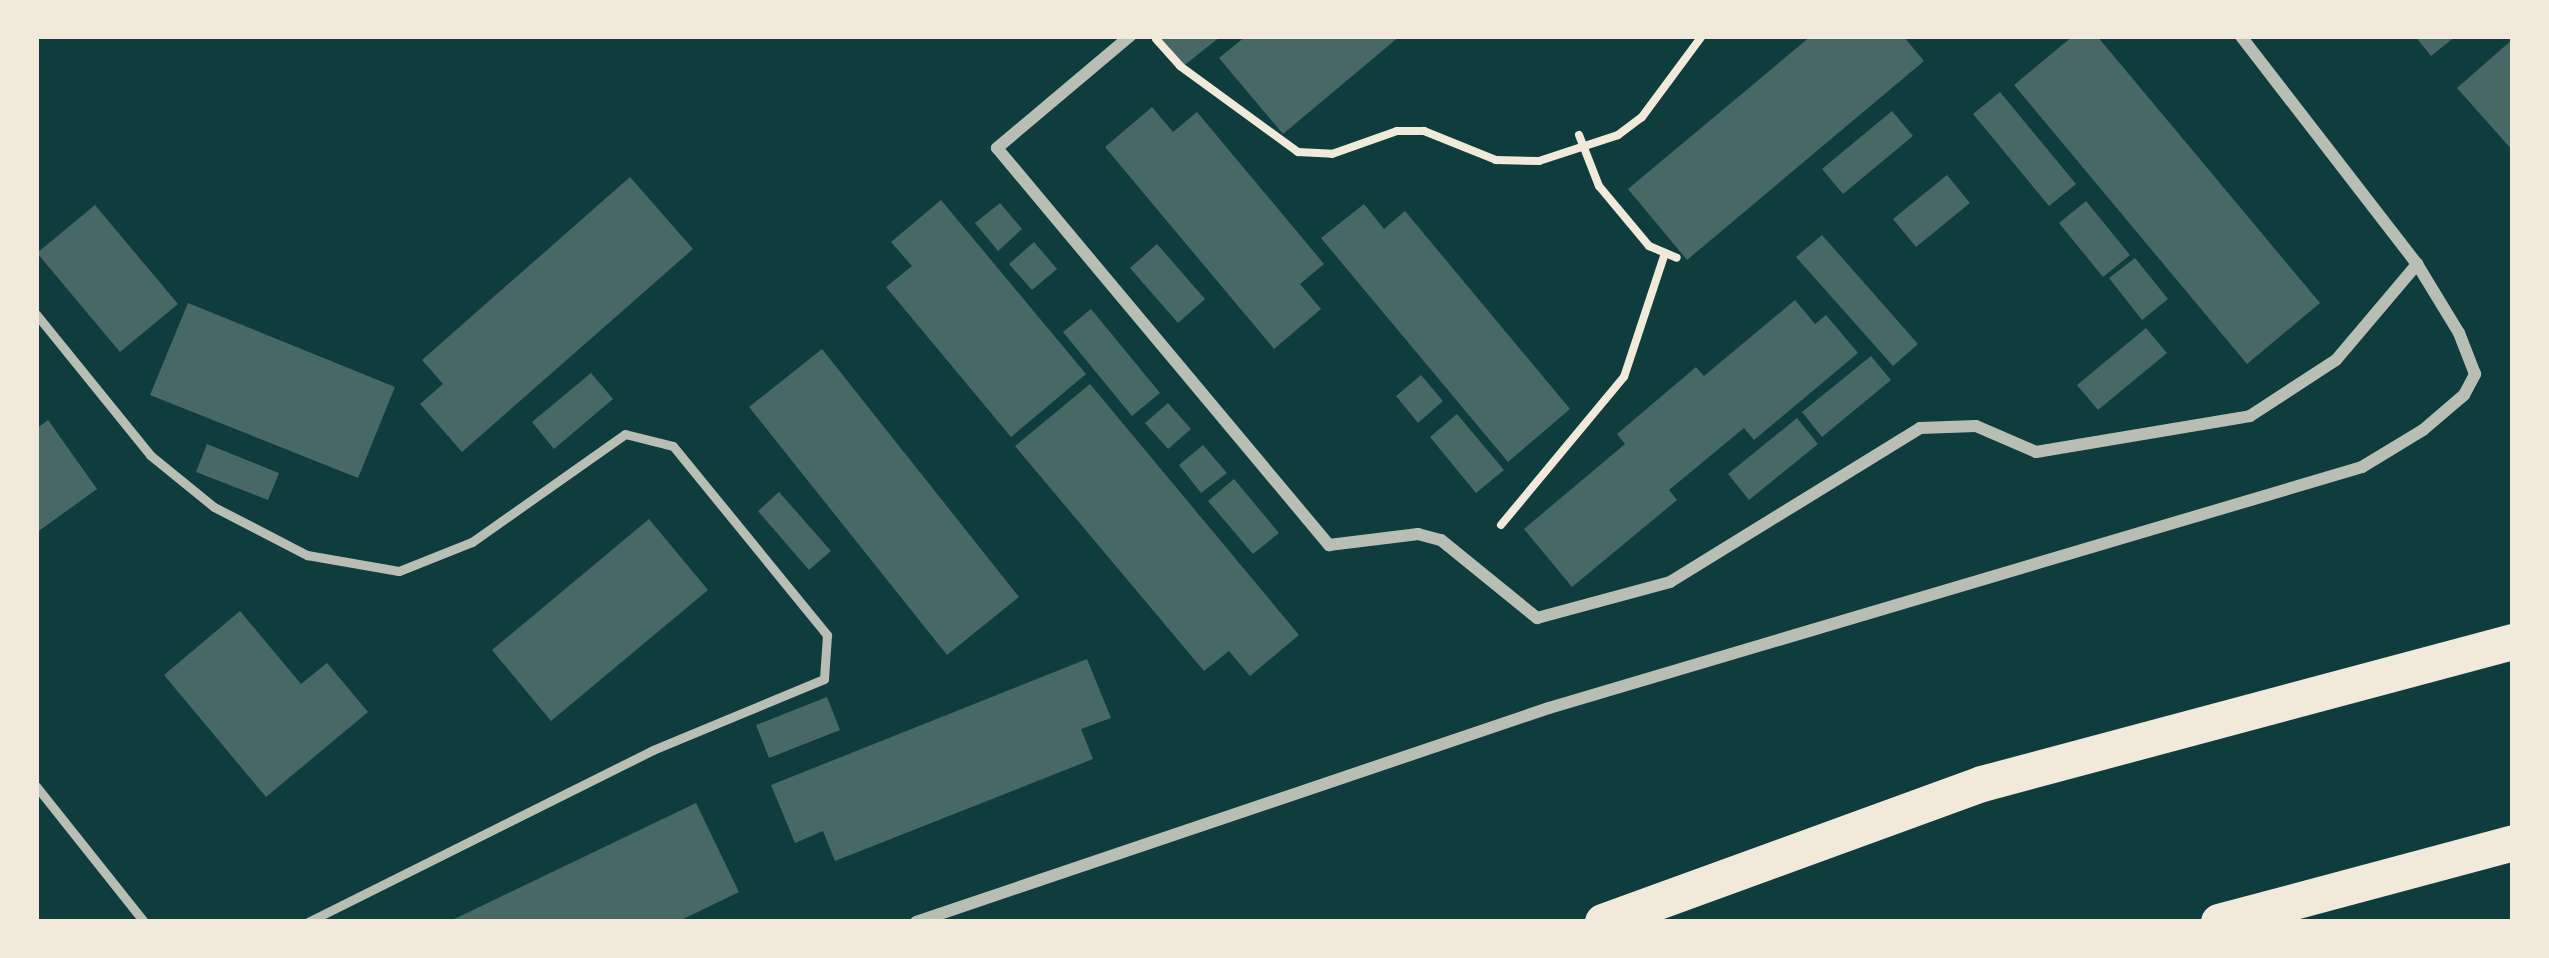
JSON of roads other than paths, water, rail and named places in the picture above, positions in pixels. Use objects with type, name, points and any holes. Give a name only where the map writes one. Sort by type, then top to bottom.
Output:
[{"type":"highway","points":[[1603,922],[1982,784],[2513,642]]},
{"type":"highway","points":[[2219,922],[2513,843]]},
{"type":"street","points":[[1130,36],[998,148],[1329,545],[1418,534],[1441,540],[1537,618],[1577,612],[1670,582],[1920,428],[1976,426],[2036,452],[2250,416],[2336,360],[2417,264]]},
{"type":"street","points":[[916,922],[1549,708],[2362,466],[2423,430],[2464,395],[2475,374],[2417,264],[2241,36]]},
{"type":"lane","points":[[36,314],[150,454],[214,507],[307,555],[399,571],[472,542],[625,434],[673,446],[827,635],[824,679],[653,750],[308,922]]},
{"type":"lane","points":[[36,786],[144,922]]}]
